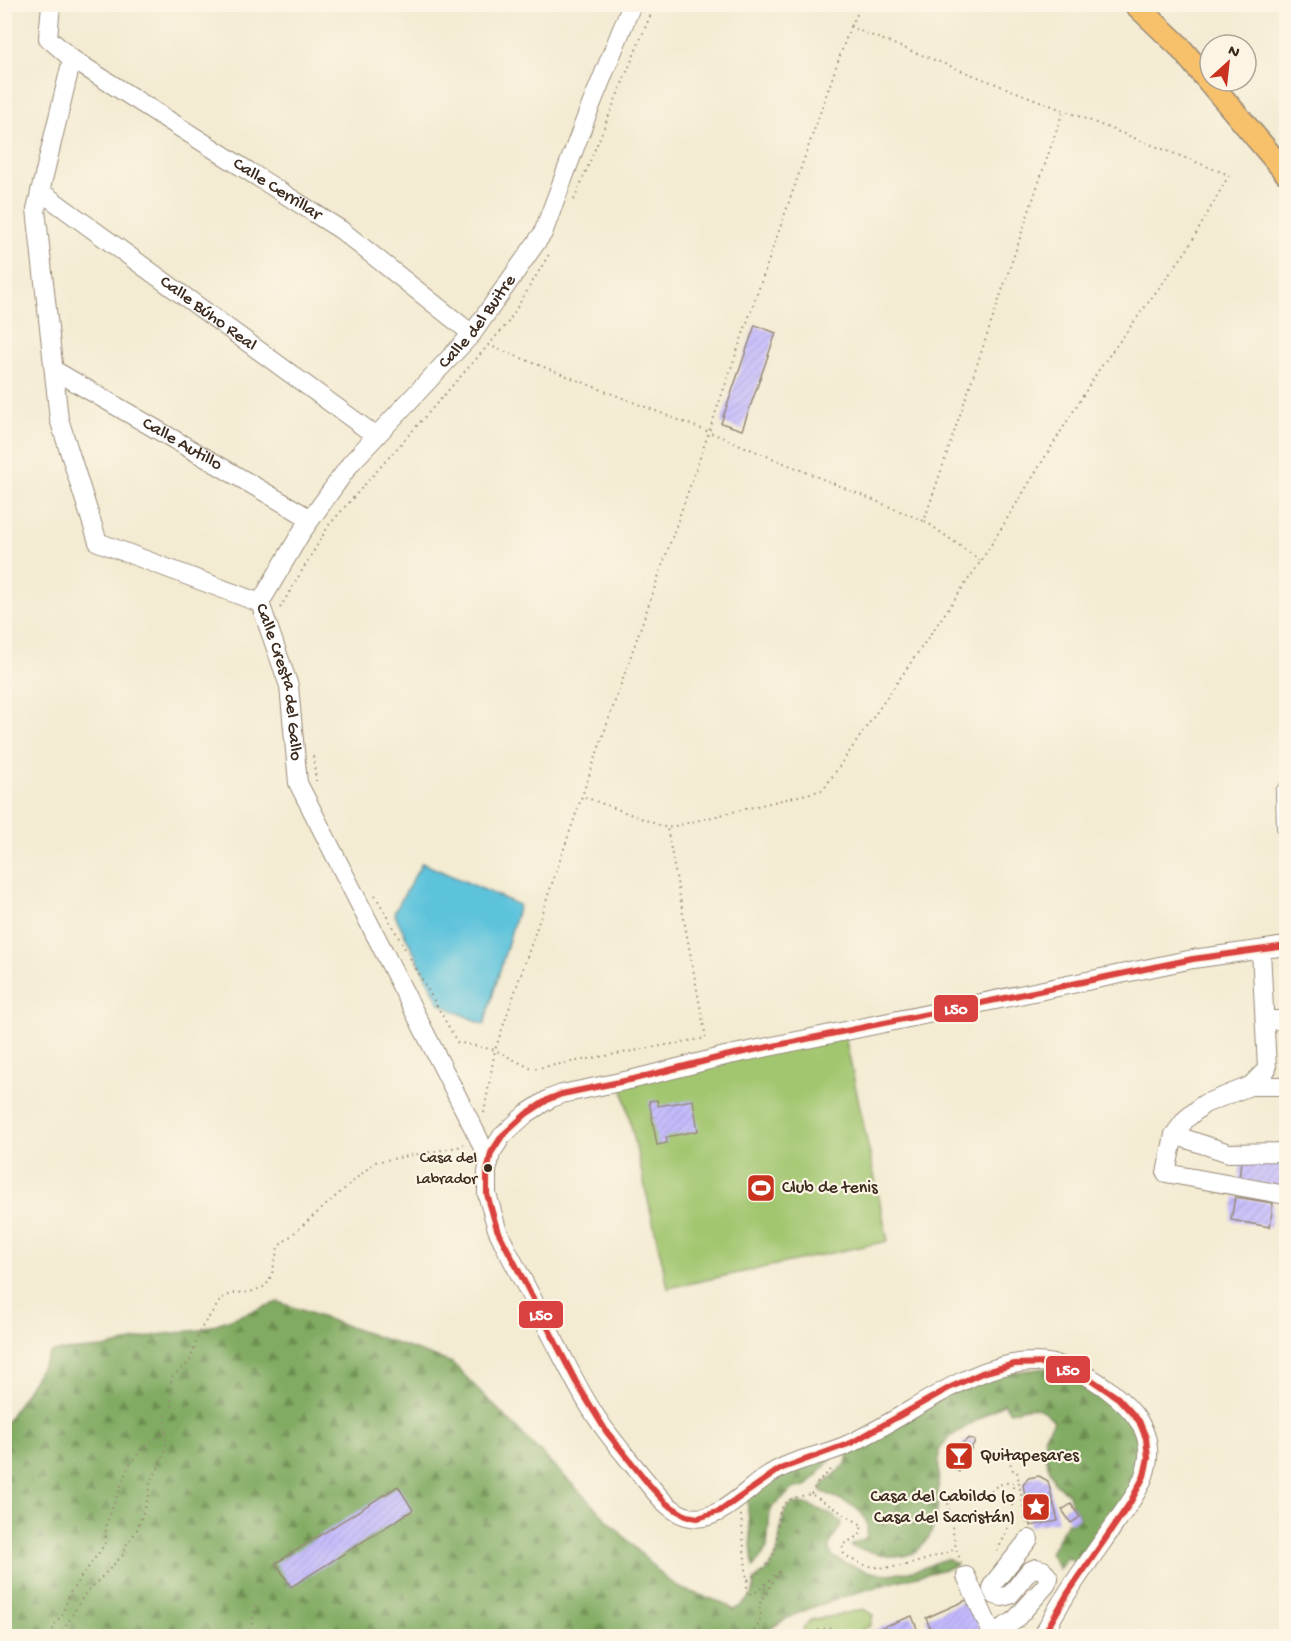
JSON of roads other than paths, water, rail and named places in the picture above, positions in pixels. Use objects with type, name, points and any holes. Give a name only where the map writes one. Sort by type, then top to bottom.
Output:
[{"type":"main road","points":[[1135,4],[1178,45],[1287,173]]},
{"type":"street","points":[[51,4],[48,38],[72,59]]},
{"type":"street","name":"Calle del Buitre","points":[[260,603],[311,519],[351,463],[472,334],[543,233],[632,4]]},
{"type":"street","name":"Calle Cresta del Gallo","points":[[72,59],[36,209],[60,419],[98,542],[260,603],[289,686],[298,783],[489,1162]]},
{"type":"street","name":"Calle Cerrillar","points":[[72,59],[341,230],[472,334]]},
{"type":"street","name":"Calle Búho Real","points":[[40,191],[376,436]]},
{"type":"street","name":"Calle Autillo","points":[[54,370],[311,519]]},
{"type":"street","points":[[1285,792],[1287,828]]},
{"type":"street","points":[[1043,1636],[1135,1494],[1144,1476],[1148,1459],[1148,1438],[1138,1418],[1127,1406],[1101,1385],[1055,1364],[1019,1363],[988,1370],[956,1383],[865,1436],[837,1449],[779,1468],[719,1512],[708,1517],[689,1517],[678,1513],[657,1493],[612,1438],[583,1394],[497,1229],[487,1194],[489,1162],[496,1144],[512,1126],[538,1105],[562,1094],[725,1056],[1227,953],[1287,946]]},
{"type":"street","points":[[1250,1086],[1268,1069],[1261,950]]},
{"type":"street","points":[[1265,1020],[1287,1020]]},
{"type":"street","points":[[1287,1086],[1250,1086],[1204,1104],[1186,1119],[1174,1135],[1166,1173],[1287,1195]]},
{"type":"street","points":[[1174,1135],[1229,1153],[1287,1152]]},
{"type":"street","points":[[966,1576],[993,1635],[1014,1621],[1046,1585],[1049,1578],[1043,1570],[1036,1568],[1029,1571],[1010,1595],[1002,1597],[993,1589],[993,1584],[1029,1539]]},
{"type":"water","points":[[422,863],[519,905],[484,1025],[440,1004],[394,913]]},
{"type":"place","name":"Casa del Labrador","points":[[488,1168]]},
{"type":"place","name":"Club de tenis","points":[[761,1188]]},
{"type":"place","name":"Quitapesares","points":[[959,1456]]},
{"type":"place","name":"Casa del Cabildo (o Casa del Sacristán)","points":[[1036,1507]]}]
